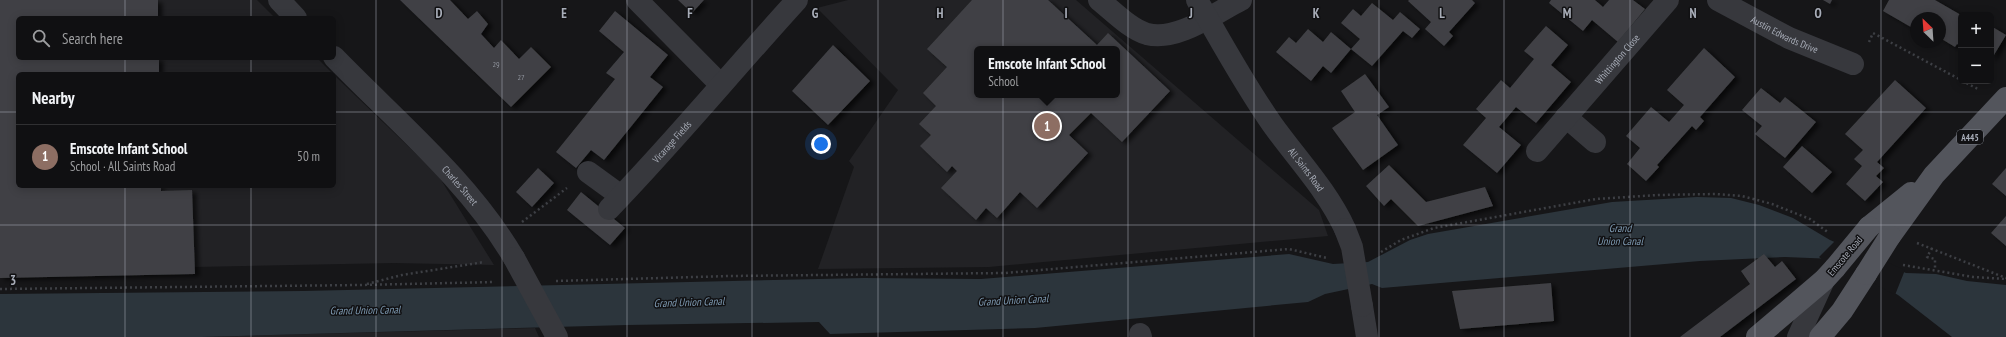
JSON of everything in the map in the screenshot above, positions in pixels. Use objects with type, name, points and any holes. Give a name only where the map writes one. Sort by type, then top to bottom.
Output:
[{"type":"main road","name":"Emscote Road","points":[[1827,334],[1890,236],[1934,175],[2006,98]]},
{"type":"main road","name":"Emscote Road","points":[[1757,337],[1829,274],[1869,227],[1934,175]]},
{"type":"street","points":[[279,0],[294,16]]},
{"type":"street","points":[[637,0],[720,84]]},
{"type":"street","name":"Vicarage Fields","points":[[588,172],[615,203],[640,178],[720,84],[797,0]]},
{"type":"street","points":[[1100,0],[1126,21],[1147,34],[1158,35],[1177,32],[1202,9],[1241,0]]},
{"type":"street","name":"Whittington Close","points":[[1537,151],[1668,0]]},
{"type":"street","name":"Austin Edwards Drive","points":[[1718,0],[1789,38],[1853,64]]},
{"type":"street","name":"All Saints Road","points":[[1202,9],[1244,84],[1278,133],[1328,198],[1346,229],[1352,247],[1367,337]]},
{"type":"street","name":"Charles Street","points":[[336,59],[458,183],[482,210],[514,258],[557,337]]},
{"type":"street","points":[[1566,117],[1595,142]]},
{"type":"street","points":[[1798,337],[1829,274]]},
{"type":"street","points":[[1801,337],[1827,334]]},
{"type":"path","points":[[1853,64],[1862,58],[1872,33],[1958,78]]},
{"type":"path","points":[[502,238],[588,172]]},
{"type":"path","points":[[1380,252],[1401,240],[1434,228],[1596,199],[1658,195],[1716,194],[1742,196],[1772,204],[1810,219],[1834,236]]},
{"type":"path","points":[[1913,241],[2006,279]]},
{"type":"path","points":[[1932,248],[1926,257],[1935,259],[1935,270]]},
{"type":"path","points":[[550,281],[730,276],[1005,273],[1289,249],[1334,259]]},
{"type":"path","points":[[361,285],[402,275],[488,261]]},
{"type":"path","points":[[1902,264],[1909,267],[1935,270],[1973,278],[2006,279]]},
{"type":"path","points":[[0,289],[503,282]]},
{"type":"shaded area","points":[[0,0],[257,0],[273,16],[16,16],[16,60],[319,60],[331,72],[16,72],[16,188],[336,188],[336,77],[438,175],[494,265],[394,263],[0,271]]},
{"type":"shaded area","points":[[848,0],[1076,0],[1319,210],[1328,236],[989,267],[818,269],[854,167],[849,161],[898,90],[817,8]]},
{"type":"shaded area","points":[[535,328],[539,337],[202,337]]},
{"type":"water","name":"Grand Union Canal","points":[[1697,197],[1731,198],[1759,205],[1793,218],[1830,240],[1906,273],[1936,274],[1967,281],[2006,285],[2006,337],[1952,337],[1898,295],[1835,259],[1785,257],[1700,261],[1382,288],[1372,284],[1325,294],[1308,302],[1035,328],[830,334],[819,322],[627,325],[202,337],[0,337],[0,294],[303,291],[864,278],[981,279],[1289,254],[1333,264],[1368,262],[1410,240],[1428,234],[1612,202]]},
{"type":"pier","points":[[1836,240],[1905,270],[1895,295],[1834,261],[1824,261],[1819,257]]},
{"type":"building","points":[[0,0],[158,0],[158,16],[16,16],[16,60],[159,60],[159,72],[16,72],[16,188],[161,188],[161,191],[192,190],[195,274],[0,278]]},
{"type":"building","points":[[400,0],[450,0],[468,19],[477,11],[488,24],[481,34],[494,48],[501,40],[519,59],[531,47],[551,67],[511,107]]},
{"type":"building","points":[[678,0],[704,0],[692,13]]},
{"type":"building","points":[[972,0],[1048,0],[1097,45],[1108,33],[1170,91],[1122,142],[1091,113],[1069,135],[1088,153],[1037,208],[1020,192],[997,218],[986,208],[976,220],[941,188],[957,171],[952,166],[947,172],[920,146],[931,135],[919,124],[936,106],[923,93],[947,67],[927,49]]},
{"type":"building","points":[[1472,0],[1475,3],[1449,32],[1453,36],[1444,46],[1425,29],[1431,22],[1408,1]]},
{"type":"building","points":[[1551,0],[1595,0],[1603,7],[1609,0],[1633,0],[1645,9],[1618,42],[1592,20],[1583,31],[1549,3]]},
{"type":"building","points":[[1823,0],[1832,0],[1830,4]]},
{"type":"building","points":[[1889,0],[1935,0],[1958,13],[1958,44],[1955,47],[1946,42],[1946,12],[1910,12],[1910,27],[1883,11]]},
{"type":"building","points":[[1372,3],[1393,20],[1400,12],[1420,29],[1412,38],[1403,31],[1372,66],[1351,49],[1360,39],[1341,23],[1353,9],[1361,16]]},
{"type":"building","points":[[615,11],[668,55],[650,77],[663,87],[604,160],[591,150],[576,168],[556,152],[615,79],[606,73],[624,52],[599,31]]},
{"type":"building","points":[[1546,26],[1568,45],[1551,65],[1571,82],[1536,123],[1516,107],[1499,127],[1521,145],[1497,173],[1463,145],[1486,118],[1476,109],[1501,80],[1510,88],[1534,59],[1524,51]]},
{"type":"building","points":[[1994,28],[2006,35],[1994,55]]},
{"type":"building","points":[[1308,29],[1323,42],[1331,32],[1351,49],[1331,73],[1323,66],[1311,81],[1276,52],[1289,37],[1296,43]]},
{"type":"building","points":[[833,45],[870,81],[828,125],[792,91]]},
{"type":"building","points":[[1704,48],[1735,77],[1700,117],[1704,121],[1696,130],[1692,126],[1657,165],[1659,167],[1646,181],[1627,164],[1640,148],[1626,136],[1651,107],[1669,122],[1684,105],[1667,90]]},
{"type":"building","points":[[1365,74],[1389,107],[1377,115],[1398,145],[1363,170],[1332,128],[1355,112],[1341,91]]},
{"type":"building","points":[[1895,80],[1926,108],[1877,162],[1884,168],[1876,176],[1883,182],[1865,201],[1846,184],[1862,166],[1854,159],[1863,150],[1845,134]]},
{"type":"building","points":[[1761,88],[1780,103],[1785,97],[1816,122],[1785,158],[1755,134],[1762,126],[1742,110]]},
{"type":"building","points":[[1802,146],[1832,172],[1812,193],[1783,167]]},
{"type":"building","points":[[1389,165],[1426,202],[1485,187],[1493,206],[1418,226],[1391,199],[1384,206],[1366,186]]},
{"type":"building","points":[[538,168],[554,183],[532,207],[516,192]]},
{"type":"building","points":[[2006,168],[2006,196],[1992,184]]},
{"type":"building","points":[[581,192],[625,228],[610,245],[567,210]]},
{"type":"building","points":[[2006,216],[2006,246],[1991,233]]},
{"type":"building","points":[[1764,254],[1775,267],[1782,261],[1796,279],[1720,337],[1680,337],[1750,284],[1741,271]]},
{"type":"building","points":[[1551,283],[1554,321],[1460,329],[1452,291]]},
{"type":"place","name":"Emscote Infant School","points":[[1047,126]]}]
